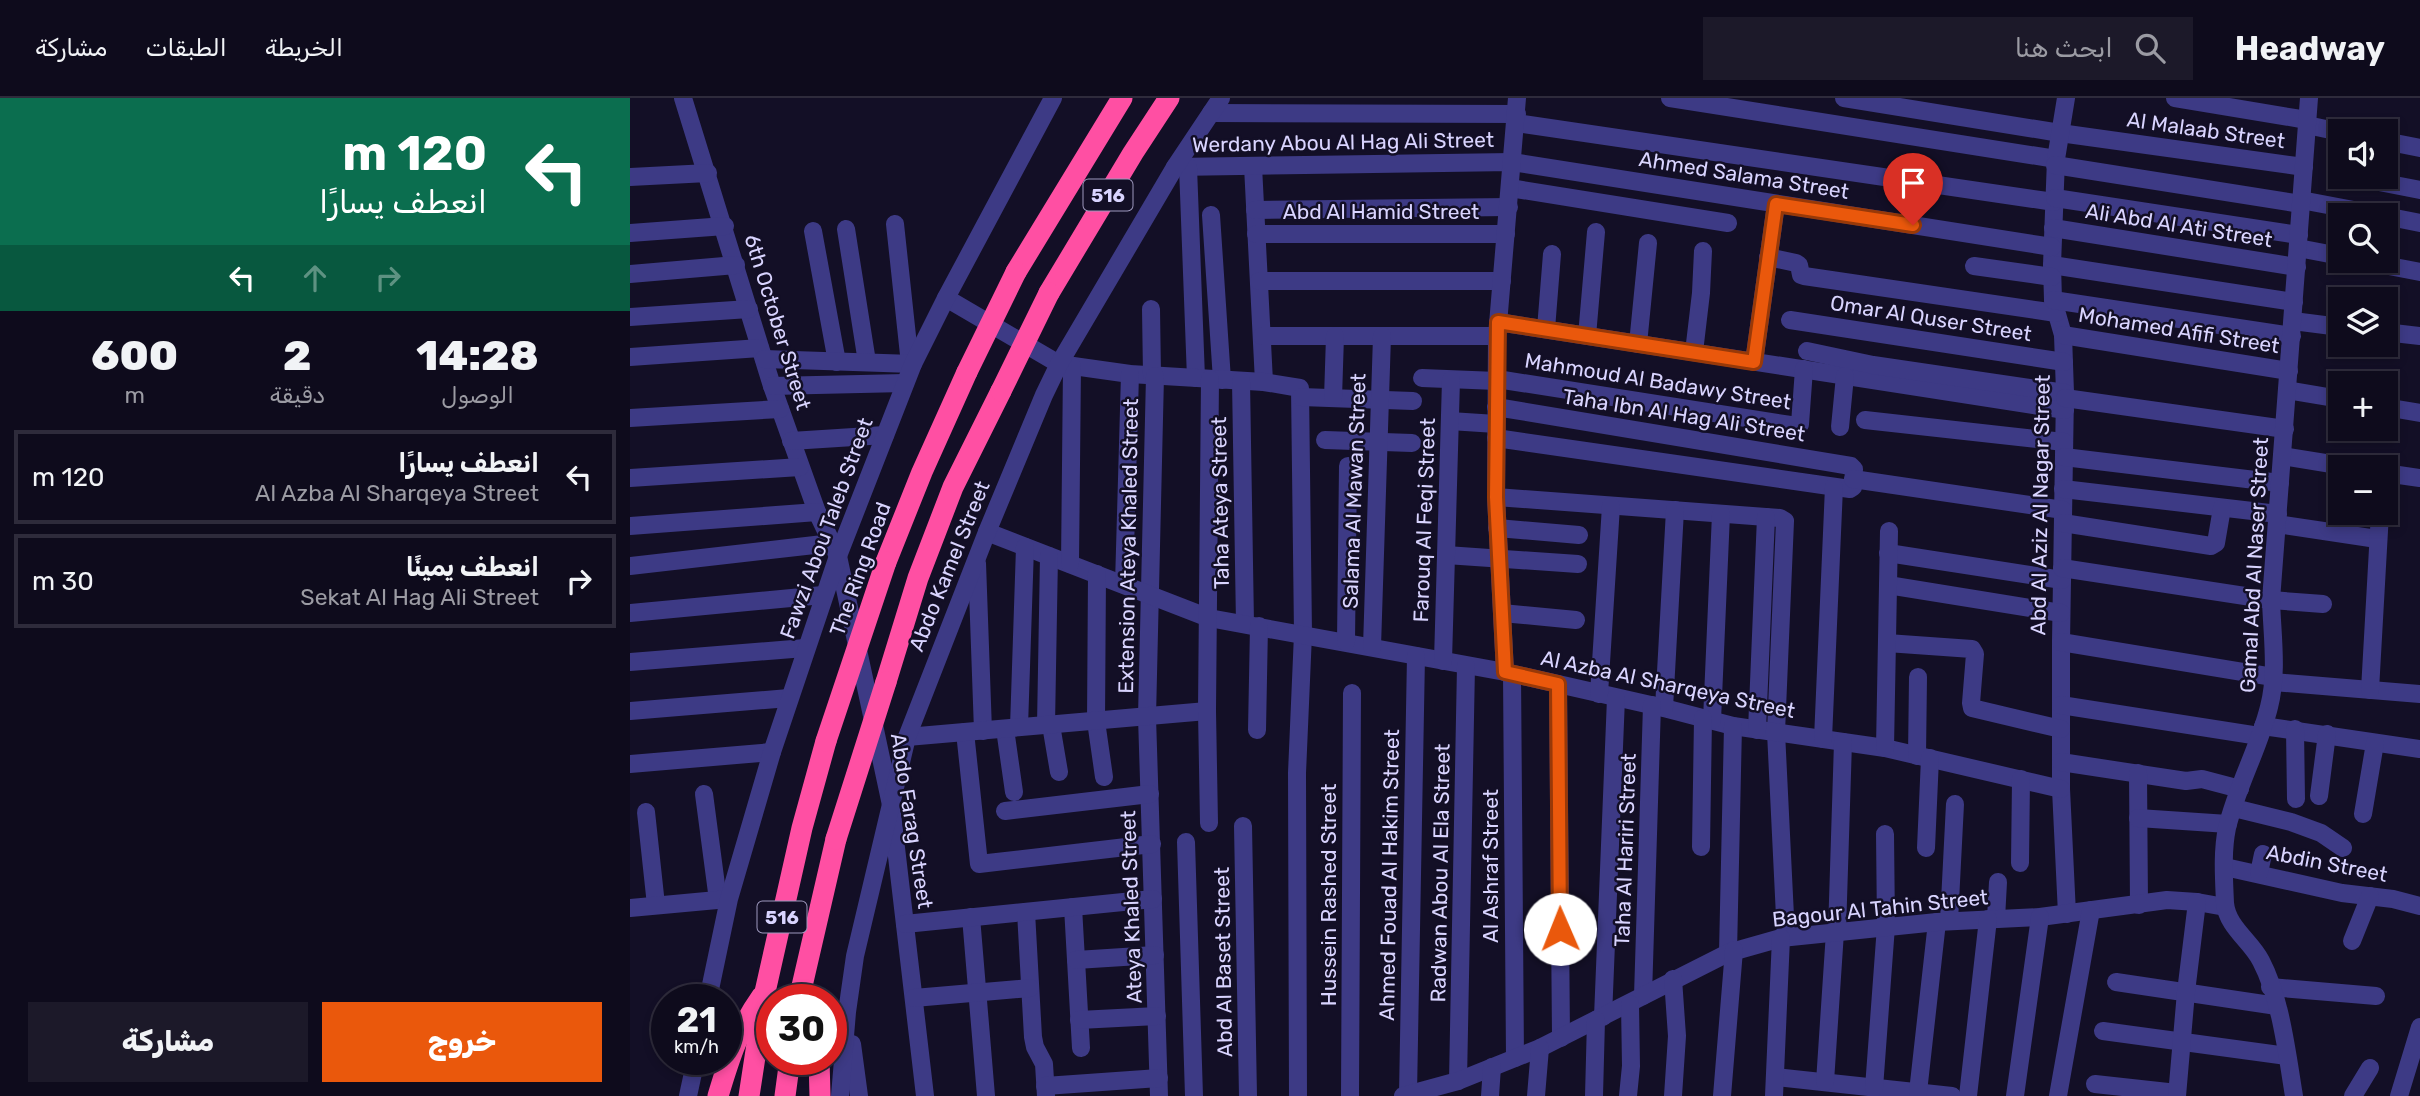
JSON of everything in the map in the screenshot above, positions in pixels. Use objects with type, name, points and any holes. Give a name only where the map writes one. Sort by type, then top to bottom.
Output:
[{"type":"highway","name":"The Ring Road","points":[[767,984],[802,828],[826,741],[886,562],[922,471],[1016,272],[1122,98]]},
{"type":"highway","name":"516","points":[[802,984],[836,839],[918,578],[953,487],[1049,293],[1169,98]]},
{"type":"highway","points":[[718,1096],[734,1042],[756,1004]]},
{"type":"highway","name":"The Ring Road","points":[[749,1096],[756,1050]]},
{"type":"highway","points":[[785,1096],[788,1075]]},
{"type":"highway","points":[[820,1075],[821,1096]]},
{"type":"street","name":"6th October Street","points":[[683,98],[725,226],[772,386],[817,512],[835,549]]},
{"type":"street","name":"Fawzi Abou Taleb Street","points":[[710,984],[723,900],[823,595],[835,549],[912,364],[1053,98]]},
{"type":"street","points":[[1670,98],[2328,206]]},
{"type":"street","name":"Al Malaab Street","points":[[1844,98],[2304,167]]},
{"type":"street","name":"Abd Al Aziz Al Nagar Street","points":[[2066,98],[2056,162],[2052,263],[2055,307],[2063,335],[2065,400],[2061,789],[2067,914]]},
{"type":"street","points":[[2175,98],[2307,122],[2328,128]]},
{"type":"street","name":"Gamal Abd Al Naser Street","points":[[2294,1096],[2277,1006],[2262,962],[2234,927],[2225,907],[2225,838],[2270,705],[2273,680],[2272,600],[2309,98]]},
{"type":"street","points":[[1216,106],[1517,111],[1737,155],[2054,200],[2298,241],[2328,252]]},
{"type":"street","name":"Abdo Kamel Street","points":[[840,1096],[855,956],[907,737],[977,556],[1044,395],[1065,365],[1216,106]]},
{"type":"street","name":"Al Ashraf Street","points":[[1515,1058],[1508,673],[1497,528],[1496,423],[1498,329],[1517,111]]},
{"type":"street","points":[[2398,144],[2420,148]]},
{"type":"street","name":"Werdany Abou Al Hag Ali Street","points":[[1181,167],[1513,162]]},
{"type":"street","name":"Ahmed Salama Street","points":[[1513,162],[1968,234],[2052,263]]},
{"type":"street","points":[[1253,166],[1264,382]]},
{"type":"street","points":[[1181,167],[1209,379]]},
{"type":"street","points":[[630,177],[708,173]]},
{"type":"street","points":[[2398,186],[2420,190]]},
{"type":"street","points":[[1510,188],[1728,223]]},
{"type":"street","points":[[1754,362],[1776,204]]},
{"type":"street","points":[[1255,210],[1508,207]]},
{"type":"street","points":[[1209,823],[1207,711],[1211,215]]},
{"type":"street","points":[[2398,219],[2420,223]]},
{"type":"street","points":[[630,357],[762,353],[837,362],[912,364],[895,223]]},
{"type":"street","points":[[630,233],[725,226]]},
{"type":"street","name":"Ali Abd Al Ati Street","points":[[2053,228],[2297,267]]},
{"type":"street","points":[[846,229],[867,362]]},
{"type":"street","points":[[813,231],[837,362]]},
{"type":"street","points":[[1587,336],[1596,232]]},
{"type":"street","name":"Abd Al Hamid Street","points":[[1256,234],[1506,234]]},
{"type":"street","points":[[1638,344],[1648,243]]},
{"type":"street","points":[[1694,352],[1703,251]]},
{"type":"street","points":[[1546,329],[1552,254]]},
{"type":"street","points":[[1768,257],[1796,263],[1804,276],[2055,307],[2292,329],[2328,328]]},
{"type":"street","points":[[1974,266],[2052,263],[2294,302]]},
{"type":"street","points":[[630,274],[736,265]]},
{"type":"street","points":[[2398,268],[2420,272]]},
{"type":"street","points":[[1259,281],[1502,281]]},
{"type":"street","points":[[946,298],[1065,365],[1130,374],[1297,386],[1300,394],[1303,634],[1297,773],[1298,1096]]},
{"type":"street","points":[[630,317],[749,309]]},
{"type":"street","name":"Extension Ateya Khaled Street","points":[[1147,716],[1154,376],[1151,309]]},
{"type":"street","name":"Omar Al Quser Street","points":[[1790,320],[2064,362]]},
{"type":"street","points":[[1262,336],[1382,336],[1546,329],[1845,376],[2065,400],[2284,429]]},
{"type":"street","points":[[2398,333],[2420,336]]},
{"type":"street","name":"Mohamed Afifi Street","points":[[2063,335],[2289,371]]},
{"type":"street","points":[[1333,398],[1335,336]]},
{"type":"street","name":"Salama Al Mawan Street","points":[[1372,647],[1382,336]]},
{"type":"street","points":[[1807,351],[2065,400]]},
{"type":"street","points":[[1065,365],[1070,564]]},
{"type":"street","name":"Mahmoud Al Badawy Street","points":[[1497,380],[1797,426],[1800,424],[1804,369]]},
{"type":"street","points":[[1124,584],[1130,374]]},
{"type":"street","points":[[1840,427],[1845,376]]},
{"type":"street","points":[[1422,379],[1497,380]]},
{"type":"street","name":"Farouq Al Feqi Street","points":[[1443,662],[1451,380]]},
{"type":"street","name":"Taha Ateya Street","points":[[1241,381],[1257,730]]},
{"type":"street","points":[[772,386],[905,383]]},
{"type":"street","points":[[2287,390],[2328,397]]},
{"type":"street","points":[[1300,394],[1413,401]]},
{"type":"street","points":[[630,418],[780,409]]},
{"type":"street","points":[[2398,409],[2420,413]]},
{"type":"street","points":[[1865,420],[2280,483]]},
{"type":"street","points":[[1450,421],[1496,423],[1834,487],[1852,489],[1853,479],[2210,546],[2216,543],[2222,508]]},
{"type":"street","name":"Taha Ibn Al Hag Ali Street","points":[[1496,423],[1852,466],[1853,479]]},
{"type":"street","points":[[791,442],[884,435]]},
{"type":"street","points":[[1325,440],[1412,443]]},
{"type":"street","points":[[2282,456],[2328,463]]},
{"type":"street","points":[[1346,642],[1348,466]]},
{"type":"street","points":[[630,478],[800,467]]},
{"type":"street","points":[[2398,475],[2420,478]]},
{"type":"street","points":[[1824,739],[1834,487]]},
{"type":"street","points":[[2063,489],[2222,508],[2377,539]]},
{"type":"street","points":[[1496,497],[1784,520],[1786,526],[1776,732],[1784,938],[1774,1096]]},
{"type":"street","points":[[1594,1096],[1600,1018],[1611,506]]},
{"type":"street","name":"Taha Al Hariri Street","points":[[1628,1096],[1675,510]]},
{"type":"street","points":[[630,526],[817,512]]},
{"type":"street","points":[[1701,847],[1721,514]]},
{"type":"street","points":[[1758,730],[1766,517]]},
{"type":"street","points":[[2370,690],[2379,525]]},
{"type":"street","points":[[1497,528],[1579,535]]},
{"type":"street","points":[[1885,748],[1889,531]]},
{"type":"street","name":"Al Azba Al Sharqeya Street","points":[[987,532],[1209,618],[1508,673],[1733,726],[1885,748],[2061,789]]},
{"type":"street","points":[[1014,792],[1012,728],[1025,547]]},
{"type":"street","points":[[630,566],[835,549]]},
{"type":"street","name":"Abdo Farag Street","points":[[835,549],[891,806],[925,1096]]},
{"type":"street","points":[[1888,553],[2322,604]]},
{"type":"street","points":[[1446,555],[1578,564]]},
{"type":"street","points":[[977,556],[974,731],[979,864],[1152,844]]},
{"type":"street","points":[[1049,556],[1049,725],[1059,772]]},
{"type":"street","points":[[1097,574],[1096,721],[1104,777]]},
{"type":"street","points":[[1888,585],[2061,613]]},
{"type":"street","points":[[630,613],[823,595]]},
{"type":"street","points":[[1502,613],[1576,620]]},
{"type":"street","points":[[2061,642],[2273,680],[2420,694]]},
{"type":"street","points":[[1887,643],[1972,649],[1975,654],[1970,703],[1972,708],[2061,729]]},
{"type":"street","points":[[630,662],[806,648]]},
{"type":"street","name":"Ahmed Fouad Al Hakim Street","points":[[1406,1095],[1416,656]]},
{"type":"street","name":"Radwan Abou Al Ela Street","points":[[1458,1081],[1466,666]]},
{"type":"street","points":[[1918,677],[1926,848]]},
{"type":"street","points":[[1558,684],[1560,1038]]},
{"type":"street","name":"Hussein Rashed Street","points":[[1350,1096],[1352,693]]},
{"type":"street","points":[[630,711],[789,698]]},
{"type":"street","points":[[2061,705],[2261,731],[2295,729],[2420,748]]},
{"type":"street","points":[[907,737],[1207,711]]},
{"type":"street","name":"Ateya Khaled Street","points":[[1147,716],[1159,1087]]},
{"type":"street","points":[[1722,1096],[1731,951],[1733,726]]},
{"type":"street","points":[[2295,729],[2296,799]]},
{"type":"street","points":[[2319,796],[2327,734]]},
{"type":"street","points":[[1825,1083],[1836,932],[1843,742]]},
{"type":"street","points":[[2363,814],[2375,743]]},
{"type":"street","points":[[630,764],[772,752]]},
{"type":"street","points":[[2061,762],[2186,781],[2202,779],[2240,789]]},
{"type":"street","points":[[2138,773],[2139,905]]},
{"type":"street","points":[[2020,863],[2021,779]]},
{"type":"street","points":[[630,908],[723,900],[704,794]]},
{"type":"street","points":[[1005,811],[1150,794]]},
{"type":"street","points":[[1919,1092],[1943,921],[1955,804]]},
{"type":"street","points":[[646,812],[656,905]]},
{"type":"street","points":[[2138,818],[2231,816],[2291,822],[2322,833],[2343,848]]},
{"type":"street","name":"Abd Al Baset Street","points":[[1243,826],[1248,1096]]},
{"type":"street","points":[[1874,1088],[1886,926],[1885,834]]},
{"type":"street","points":[[1186,842],[1194,1096]]},
{"type":"street","points":[[2259,873],[2263,854]]},
{"type":"street","name":"Abdin Street","points":[[2225,867],[2420,906]]},
{"type":"street","points":[[1968,1096],[1998,882]]},
{"type":"street","points":[[2352,941],[2370,896]]},
{"type":"street","points":[[905,924],[1153,900]]},
{"type":"street","name":"Bagour Al Tahin Street","points":[[1406,1095],[1429,1093],[1540,1048],[1731,951],[1784,938],[1943,921],[2040,917],[2167,900],[2225,907]]},
{"type":"street","points":[[2095,1084],[2177,1095],[2197,902]]},
{"type":"street","points":[[1073,907],[1081,1048]]},
{"type":"street","points":[[2058,1096],[2091,910]]},
{"type":"street","points":[[1026,912],[1033,1037],[1044,1064],[1046,1091],[1159,1087]]},
{"type":"street","points":[[971,917],[986,1096]]},
{"type":"street","points":[[2015,1096],[2040,917]]},
{"type":"street","points":[[1076,960],[1155,955]]},
{"type":"street","points":[[1673,979],[1677,1043],[1673,1096]]},
{"type":"street","points":[[2116,982],[2277,1006]]},
{"type":"street","points":[[2270,987],[2376,996]]},
{"type":"street","points":[[914,998],[1030,988]]},
{"type":"street","points":[[848,1012],[859,1096]]},
{"type":"street","points":[[1080,1020],[1157,1016]]},
{"type":"street","points":[[2399,1096],[2414,1068],[2420,1027]]},
{"type":"street","points":[[2103,1031],[2287,1056]]},
{"type":"street","points":[[1536,1096],[1540,1048]]},
{"type":"street","points":[[1489,1096],[1492,1067]]},
{"type":"street","points":[[2353,1096],[2370,1068]]},
{"type":"street","points":[[688,1096],[693,1075]]},
{"type":"street","points":[[1775,1077],[1952,1096]]},
{"type":"route","points":[[1560,929],[1558,684],[1505,672],[1496,497],[1498,322],[1754,362],[1776,204],[1913,225]]}]
